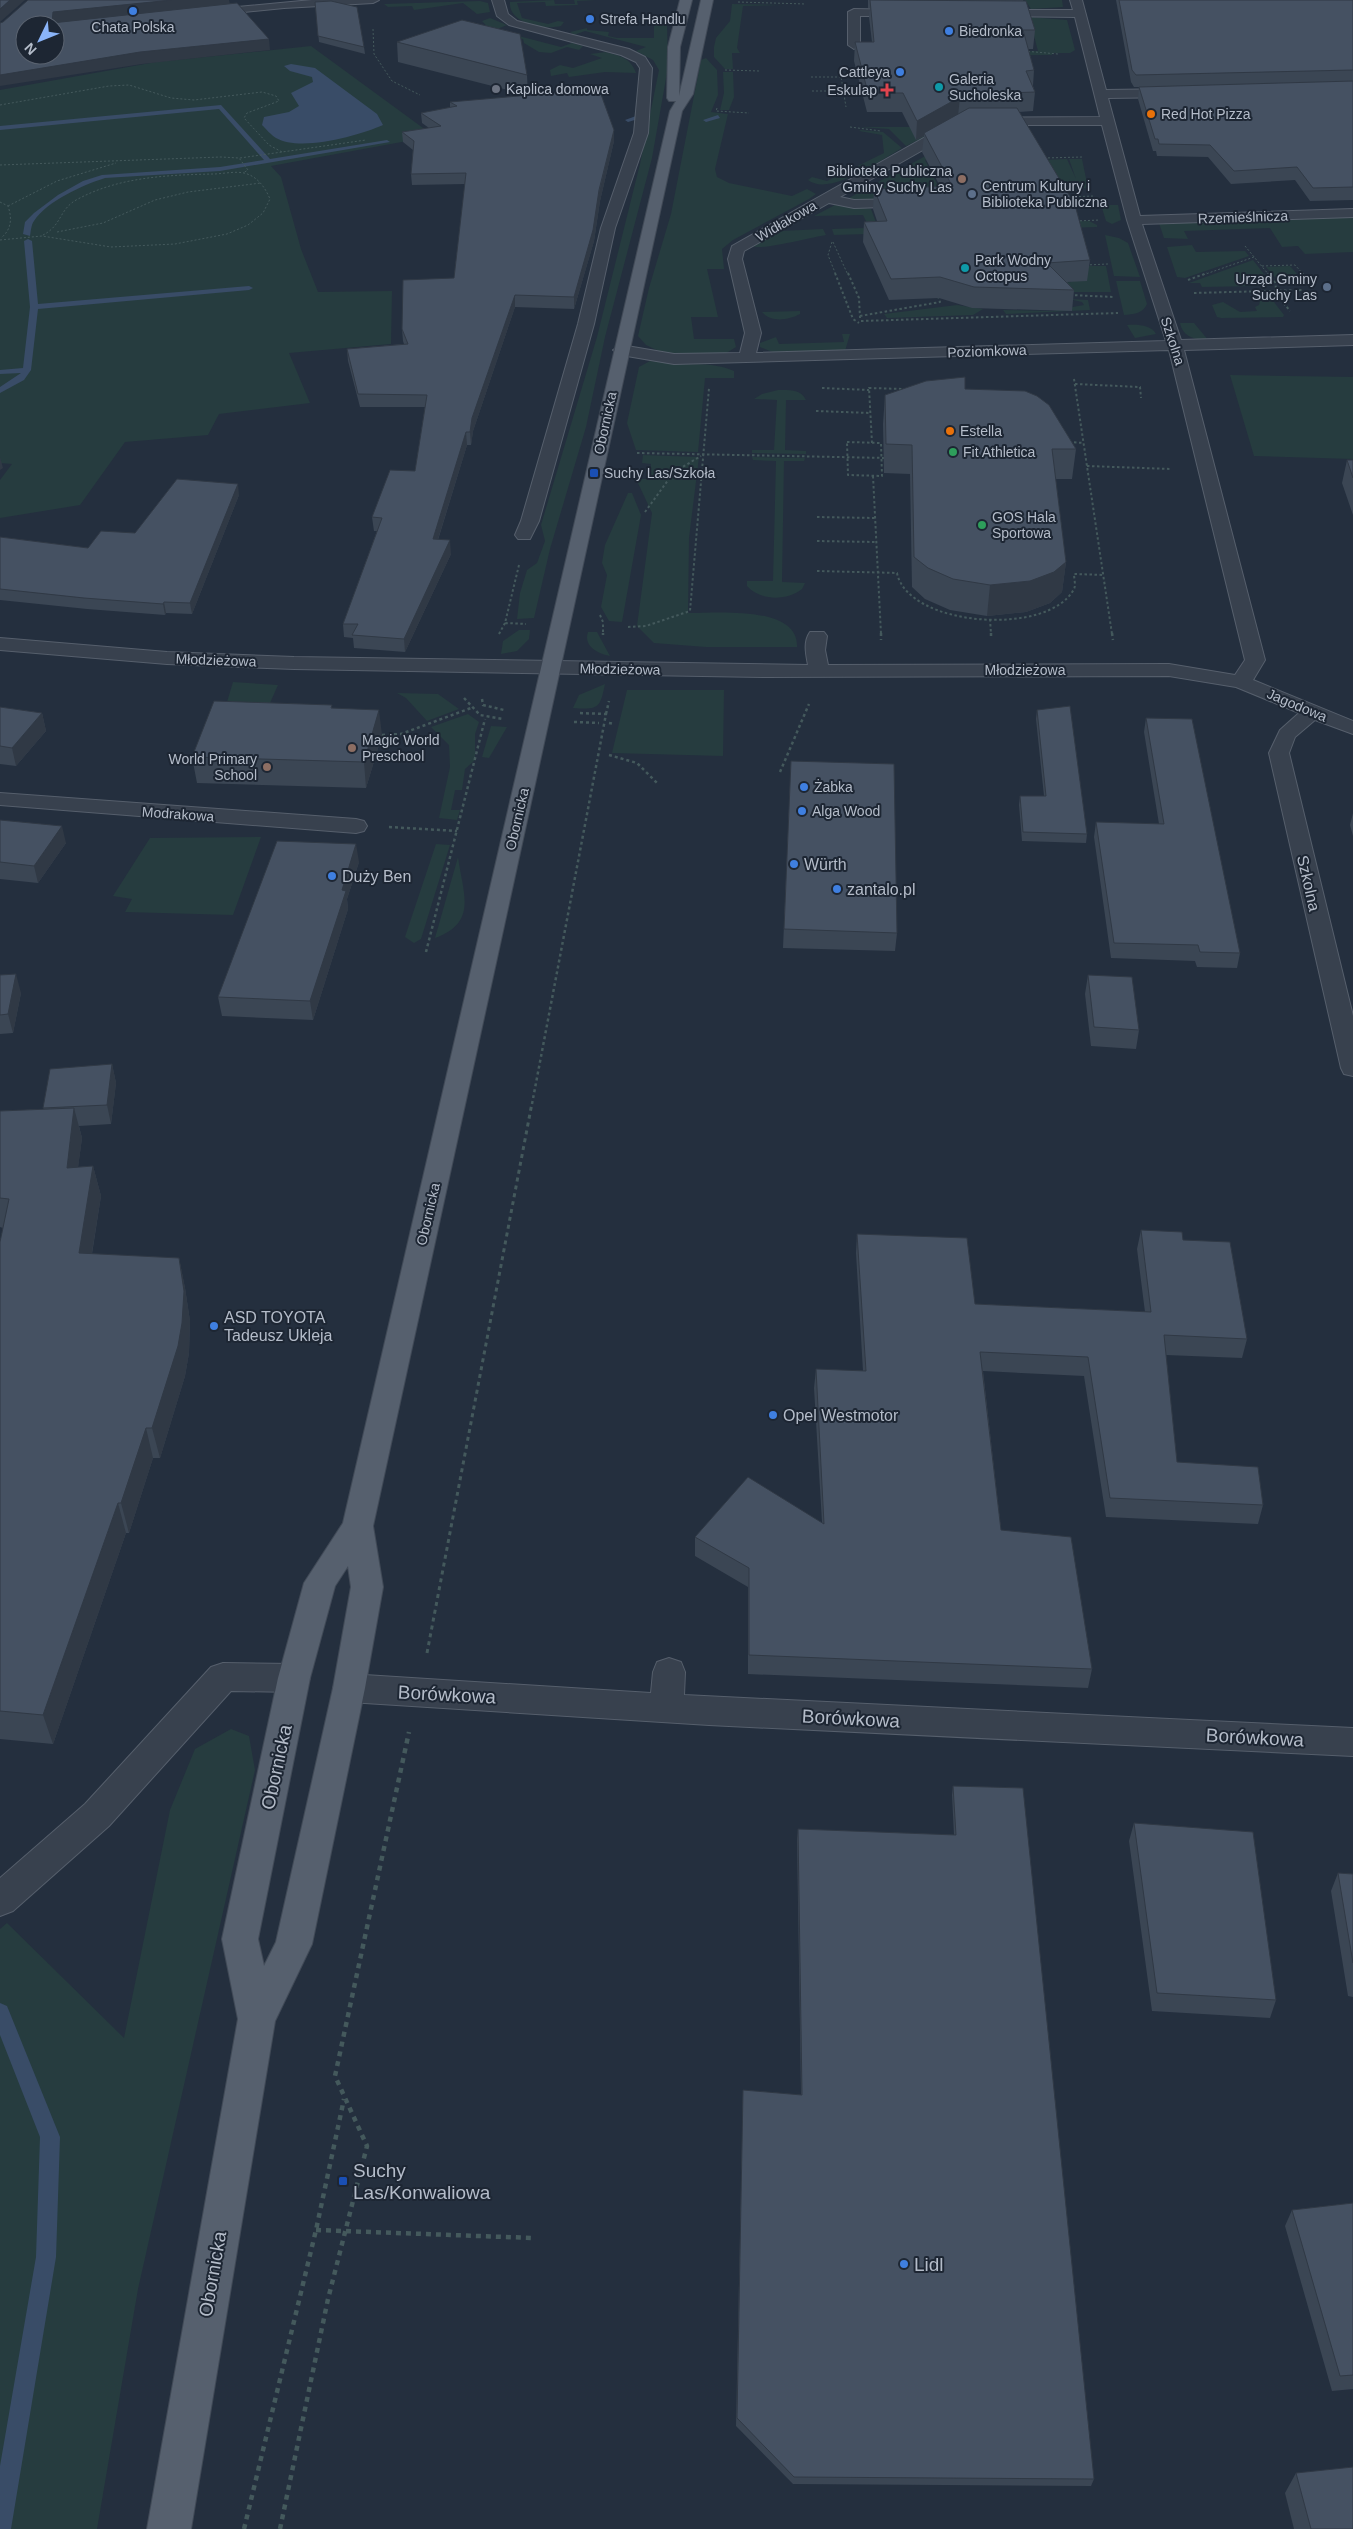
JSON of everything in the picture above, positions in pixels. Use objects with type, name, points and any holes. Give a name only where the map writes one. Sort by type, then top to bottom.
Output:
[{"type":"main road","name":"Obornicka","points":[[676,111],[671,93],[674,47],[686,0]]},
{"type":"main road","name":"Obornicka","points":[[169,2529],[257,2019],[294,1944],[349,1688],[367,1588],[358,1526],[676,111],[687,94],[707,0]]},
{"type":"main road","name":"Obornicka","points":[[257,2019],[240,1939],[294,1678],[320,1583],[358,1526]]},
{"type":"street","points":[[192,14],[294,4],[373,0]]},
{"type":"street","points":[[498,0],[503,16],[513,23],[625,52],[639,58],[646,64],[641,133],[608,228],[586,324],[530,521],[524,535]]},
{"type":"street","points":[[980,13],[1079,7]]},
{"type":"street","name":"Szkolna","points":[[1079,7],[1134,220],[1175,347],[1254,660],[1241,682]]},
{"type":"street","points":[[854,45],[854,12],[922,13]]},
{"type":"street","points":[[1101,94],[1186,92]]},
{"type":"street","name":"Widłakowa","points":[[747,358],[753,334],[735,259],[737,250],[964,121],[1108,121]]},
{"type":"street","points":[[826,198],[854,204],[921,202]]},
{"type":"street","name":"Rzemieślnicza","points":[[1134,220],[1353,214]]},
{"type":"street","name":"Poziomkowa","points":[[622,350],[674,359],[1108,346],[1175,347],[1353,340]]},
{"type":"street","points":[[817,636],[815,650],[819,670]]},
{"type":"street","points":[[0,662],[8,645]]},
{"type":"street","name":"Młodzieżowa","points":[[8,645],[195,660],[551,668],[1169,670],[1241,682]]},
{"type":"street","name":"Jagodowa","points":[[1241,682],[1353,728]]},
{"type":"street","name":"Szkolna","points":[[1313,712],[1289,730],[1281,741],[1279,753],[1353,1068]]},
{"type":"street","name":"Modrakowa","points":[[0,799],[109,809],[356,826]]},
{"type":"street","points":[[666,1708],[669,1672]]},
{"type":"street","points":[[0,1900],[97,1815],[223,1677],[294,1678]]},
{"type":"street","name":"Borówkowa","points":[[349,1688],[666,1708],[1353,1742]]},
{"type":"path","points":[[732,3],[806,4]]},
{"type":"path","points":[[368,25],[374,31],[374,54],[392,81],[420,95]]},
{"type":"path","points":[[1020,51],[1058,54]]},
{"type":"path","points":[[840,68],[846,107]]},
{"type":"path","points":[[720,70],[759,71]]},
{"type":"path","points":[[811,77],[842,77]]},
{"type":"path","points":[[0,104],[109,86],[129,85],[171,98],[194,100],[262,92],[276,96],[279,101],[247,114],[244,118],[269,145],[282,152]]},
{"type":"path","points":[[812,91],[844,91]]},
{"type":"path","points":[[719,104],[716,112],[749,113]]},
{"type":"path","points":[[0,165],[240,158],[366,140]]},
{"type":"path","points":[[1037,158],[1084,157]]},
{"type":"path","points":[[240,158],[248,170],[243,173]]},
{"type":"path","points":[[8,206],[57,181],[121,162]]},
{"type":"path","points":[[0,238],[41,236],[110,246],[134,247],[182,243],[217,236],[257,221],[266,214],[270,199],[256,177],[243,173],[168,177],[107,186],[75,200],[64,209],[54,228],[41,236]]},
{"type":"path","points":[[57,232],[103,223],[155,200],[188,192],[261,183]]},
{"type":"path","points":[[1061,197],[1094,196]]},
{"type":"path","points":[[0,202],[8,206],[12,218],[4,236],[0,238]]},
{"type":"path","points":[[1070,221],[1100,220]]},
{"type":"path","points":[[54,228],[64,238]]},
{"type":"path","points":[[861,321],[859,298],[832,242],[828,255],[853,318],[861,324],[861,321],[1118,313]]},
{"type":"path","points":[[1244,245],[1275,282],[1276,295],[1292,313]]},
{"type":"path","points":[[1187,280],[1254,257]]},
{"type":"path","points":[[1083,265],[1108,264]]},
{"type":"path","points":[[1261,266],[1295,265],[1310,282]]},
{"type":"path","points":[[1193,293],[1304,290]]},
{"type":"path","points":[[860,316],[940,302],[936,296],[946,295]]},
{"type":"path","points":[[1069,295],[1114,297]]},
{"type":"path","points":[[1070,373],[1075,384],[1115,648]]},
{"type":"path","points":[[628,627],[646,626],[690,611],[710,379]]},
{"type":"path","points":[[1075,384],[1140,387],[1141,398]]},
{"type":"path","points":[[816,388],[906,389]]},
{"type":"path","points":[[869,390],[872,443]]},
{"type":"path","points":[[816,411],[870,413]]},
{"type":"path","points":[[847,442],[881,443],[882,476],[848,475],[847,458],[847,442]]},
{"type":"path","points":[[1067,442],[1084,443]]},
{"type":"path","points":[[637,453],[889,458]]},
{"type":"path","points":[[645,512],[667,478],[687,461],[703,454]]},
{"type":"path","points":[[1088,466],[1169,469]]},
{"type":"path","points":[[873,476],[881,644]]},
{"type":"path","points":[[817,517],[875,518]]},
{"type":"path","points":[[524,535],[525,543],[505,623],[534,624]]},
{"type":"path","points":[[817,541],[876,542]]},
{"type":"path","points":[[817,571],[897,573],[902,587],[916,600],[937,610],[965,617],[995,620],[1024,618],[1048,611],[1066,600],[1075,588],[1074,574],[1104,575]]},
{"type":"path","points":[[597,608],[603,622],[602,633],[606,640]]},
{"type":"path","points":[[465,690],[463,697],[470,708],[486,719],[504,719]]},
{"type":"path","points":[[482,695],[483,705],[489,708],[505,710]]},
{"type":"path","points":[[780,772],[811,699]]},
{"type":"path","points":[[382,735],[401,734],[470,708]]},
{"type":"path","points":[[280,2529],[328,2299],[367,2146],[335,2076],[418,1693],[606,714],[572,712]]},
{"type":"path","points":[[426,952],[486,719]]},
{"type":"path","points":[[570,722],[599,723]]},
{"type":"path","points":[[609,723],[614,724]]},
{"type":"path","points":[[609,755],[630,758],[646,768],[658,784]]},
{"type":"path","points":[[356,826],[457,831]]},
{"type":"path","points":[[244,2529],[316,2230],[345,2098]]},
{"type":"path","points":[[316,2230],[533,2238]]},
{"type":"green space","points":[[554,0],[555,4],[575,4],[574,0],[596,0],[577,1],[578,5],[546,6],[545,2],[517,3],[522,18],[548,24],[558,21],[564,22],[561,26],[554,27],[529,24],[515,16],[511,10],[510,2]]},
{"type":"green space","points":[[1025,0],[1062,0],[1063,7],[1031,9]]},
{"type":"green space","points":[[480,1],[488,3],[490,12],[477,14],[463,3],[414,10],[412,6],[388,7],[384,4]]},
{"type":"green space","points":[[732,4],[784,5],[743,6],[737,48],[740,53],[732,53],[733,69],[725,69],[714,57],[714,47],[716,38],[730,21]]},
{"type":"green space","points":[[1029,17],[1067,20],[1075,50],[1070,53],[1052,53],[1052,55],[894,56],[1038,51]]},
{"type":"green space","points":[[490,18],[507,25],[495,30],[561,47],[572,43],[583,46],[579,50],[567,47],[551,53],[539,52],[524,43],[523,39],[497,37],[482,21]]},
{"type":"green space","points":[[654,22],[667,23],[668,67],[652,158],[605,337],[586,427],[550,549],[534,618],[517,619],[520,593],[527,570],[537,563],[545,541],[541,525],[597,337],[640,164],[659,70],[653,60],[636,51],[646,47],[585,31],[574,35],[570,32],[587,28],[587,30],[609,32],[608,36],[617,38],[654,38]]},
{"type":"green space","points":[[311,46],[434,136],[271,166],[281,177],[301,249],[318,292],[392,291],[391,344],[289,353],[310,403],[219,414],[208,435],[125,442],[80,505],[0,518],[0,480],[12,464],[0,463],[0,90],[156,62]]},
{"type":"green space","points":[[606,52],[620,56],[628,61],[636,73],[605,72],[569,77],[567,73],[551,76],[550,70],[560,65],[573,68],[602,58],[590,54]]},
{"type":"green space","points":[[706,58],[717,70],[718,95],[711,112],[728,114],[715,169],[717,177],[729,183],[792,196],[807,189],[816,194],[733,240],[722,249],[724,269],[707,269],[718,317],[691,317],[694,339],[734,339],[736,347],[723,355],[665,354],[646,345],[638,336],[649,288],[671,214],[701,60]]},
{"type":"green space","points":[[723,72],[733,72],[734,97],[729,110],[720,110],[724,93]]},
{"type":"green space","points":[[858,127],[911,127],[929,135],[906,146],[889,129]]},
{"type":"green space","points":[[859,131],[883,132],[902,148],[869,168],[842,181],[817,184],[808,180],[812,177],[827,181],[884,153],[882,135]]},
{"type":"green space","points":[[929,154],[949,159],[925,160],[938,186],[932,187],[938,199],[858,201],[849,198]]},
{"type":"green space","points":[[1067,159],[1076,179],[1069,159],[1082,159],[1088,188],[1075,189],[1069,179],[1074,189],[1059,189],[1042,160]]},
{"type":"green space","points":[[835,205],[871,209],[877,225],[868,225],[863,215],[814,216]]},
{"type":"green space","points":[[1101,205],[1118,205],[1121,220],[1112,224],[1106,221]]},
{"type":"green space","points":[[1353,216],[1353,252],[1305,254],[1298,246],[1282,247],[1270,228],[1184,231],[1188,239],[1164,238],[1159,223]]},
{"type":"green space","points":[[1089,221],[1097,225],[1097,227],[834,235],[832,229]]},
{"type":"green space","points":[[823,229],[826,235],[765,247],[753,246],[780,231]]},
{"type":"green space","points":[[1105,235],[1119,238],[1128,243],[1140,277],[1114,276]]},
{"type":"green space","points":[[1192,245],[1196,252],[1245,251],[1249,256],[1185,278],[1177,277],[1167,247]]},
{"type":"green space","points":[[1253,260],[1267,278],[1266,282],[1258,286],[1202,287],[1200,283],[1189,283]]},
{"type":"green space","points":[[1083,266],[1106,266],[1111,292],[1046,292],[1044,284],[1071,282]]},
{"type":"green space","points":[[1290,266],[1304,282],[1281,284],[1266,267]]},
{"type":"green space","points":[[1116,281],[1140,281],[1147,304],[1143,310],[1124,315]]},
{"type":"green space","points":[[1069,299],[1088,300],[1090,310],[1006,314],[1003,310],[1051,311],[1084,305],[1082,302]]},
{"type":"green space","points":[[1268,300],[1274,302],[1284,315],[1283,317],[1221,318],[1217,317],[1212,305],[1223,302],[1240,312],[1257,311],[1255,307],[1259,305],[1260,301]]},
{"type":"green space","points":[[957,305],[983,309],[973,315],[887,318],[884,314]]},
{"type":"green space","points":[[800,311],[800,314],[786,319],[770,318],[762,312]]},
{"type":"green space","points":[[1180,323],[1194,323],[1209,341],[1187,335]]},
{"type":"green space","points":[[1127,325],[1148,327],[1156,334],[1135,338]]},
{"type":"green space","points":[[842,334],[850,334],[845,351],[777,354],[760,347],[760,343],[776,337],[779,344],[844,342]]},
{"type":"green space","points":[[650,361],[671,364],[712,365],[734,371],[734,378],[705,378],[698,452],[636,450],[627,423],[639,367]]},
{"type":"green space","points":[[1230,375],[1353,377],[1353,459],[1254,456]]},
{"type":"green space","points":[[778,390],[798,392],[806,400],[786,400],[785,450],[806,451],[806,454],[752,453],[752,450],[774,450],[777,400],[754,399],[762,394]]},
{"type":"green space","points":[[643,455],[699,457],[689,538],[688,613],[754,614],[771,618],[785,624],[794,633],[797,647],[706,647],[654,643],[637,626],[652,513],[638,483],[639,479],[649,479],[651,464],[642,463]]},
{"type":"green space","points":[[752,457],[805,458],[804,461],[784,461],[782,582],[805,583],[802,589],[789,596],[766,597],[752,591],[747,586],[747,581],[773,581],[776,461],[753,460]]},
{"type":"green space","points":[[628,493],[632,493],[641,515],[622,622],[609,621],[601,607],[607,575],[602,563],[605,545]]},
{"type":"green space","points":[[519,630],[530,630],[529,639],[517,651],[501,654],[503,641]]},
{"type":"green space","points":[[588,632],[597,632],[610,656],[593,649],[588,641]]},
{"type":"green space","points":[[233,682],[278,685],[266,712],[221,722]]},
{"type":"green space","points":[[605,684],[602,698],[597,706],[593,708],[573,708],[579,695]]},
{"type":"green space","points":[[627,690],[724,690],[723,756],[612,753]]},
{"type":"green space","points":[[397,693],[438,694],[459,709],[427,721],[406,698]]},
{"type":"green space","points":[[468,714],[479,722],[475,734],[475,760],[465,769],[462,790],[455,790],[451,810],[460,810],[457,820],[439,818],[450,767],[449,745],[431,727]]},
{"type":"green space","points":[[491,726],[507,727],[489,758],[482,757]]},
{"type":"green space","points":[[261,837],[233,915],[125,912],[132,899],[113,896],[150,838]]},
{"type":"green space","points":[[436,844],[450,845],[421,939],[414,943],[405,937]]},
{"type":"green space","points":[[458,857],[464,895],[462,915],[457,924],[449,931],[435,938]]},
{"type":"green space","points":[[231,1729],[249,1736],[255,1770],[138,2289],[97,2529],[0,2529],[0,1929],[7,1923],[124,2038],[170,1810],[195,1749]]},
{"type":"water","points":[[291,64],[315,68],[377,114],[383,125],[344,138],[314,143],[286,142],[276,138],[262,125],[264,117],[289,112],[299,106],[291,93],[313,82],[312,77],[290,71],[284,66]]},
{"type":"building","points":[[0,0],[10,0],[0,9]]},
{"type":"building","points":[[28,0],[172,0],[53,12],[53,15],[15,15],[15,65],[61,65],[0,75],[0,23]]},
{"type":"building","points":[[870,0],[1026,1],[1035,30],[1023,30],[1034,70],[1026,71],[1035,92],[1008,93],[1010,97],[960,97],[917,121],[903,93],[868,93],[855,42],[874,42]]},
{"type":"building","points":[[1119,0],[1353,0],[1353,70],[1136,75],[1132,70]]},
{"type":"building","points":[[331,1],[357,7],[364,47],[318,36],[315,2]]},
{"type":"building","points":[[237,3],[269,39],[140,52],[65,64],[65,22]]},
{"type":"building","points":[[462,20],[520,34],[527,75],[397,42]]},
{"type":"building","points":[[1353,81],[1353,187],[1313,188],[1297,167],[1234,171],[1210,145],[1159,144],[1158,139],[1155,139],[1139,87]]},
{"type":"building","points":[[599,89],[614,130],[599,190],[593,230],[574,297],[515,295],[472,418],[470,432],[466,432],[433,539],[450,540],[404,639],[352,635],[358,624],[343,624],[382,518],[372,517],[390,470],[415,471],[427,395],[358,394],[347,349],[408,344],[402,329],[403,280],[454,278],[466,173],[411,174],[414,141],[402,132],[441,126],[421,113],[457,106],[450,102]]},
{"type":"building","points":[[969,108],[1017,108],[1075,205],[1090,260],[1047,263],[1074,290],[974,287],[940,277],[891,279],[864,222],[887,221],[874,189],[951,186],[924,133]]},
{"type":"building","name":"GOS Hala Sportowa","points":[[965,377],[965,389],[1025,391],[1037,396],[1049,405],[1076,449],[1052,449],[1066,562],[1054,572],[1030,581],[990,585],[953,579],[928,568],[914,557],[912,445],[886,444],[885,395],[926,381]]},
{"type":"building","points":[[1347,460],[1353,460],[1353,478]]},
{"type":"building","points":[[177,479],[238,484],[190,603],[164,602],[163,604],[0,589],[0,537],[88,548],[101,531],[135,533]]},
{"type":"building","points":[[214,701],[332,705],[331,708],[379,710],[364,762],[192,757]]},
{"type":"building","points":[[1070,706],[1087,834],[1023,832],[1020,796],[1046,796],[1037,710]]},
{"type":"building","points":[[0,707],[42,713],[12,748],[0,746]]},
{"type":"building","points":[[1146,718],[1192,719],[1240,953],[1200,952],[1198,945],[1114,943],[1096,822],[1164,824]]},
{"type":"building","points":[[791,761],[894,764],[897,933],[784,929]]},
{"type":"building","points":[[0,820],[62,826],[34,866],[0,862]]},
{"type":"building","points":[[277,841],[356,844],[342,890],[346,891],[310,1001],[218,997]]},
{"type":"building","points":[[16,974],[8,1014],[0,1015],[0,975]]},
{"type":"building","points":[[1088,975],[1132,977],[1139,1030],[1094,1027]]},
{"type":"building","points":[[112,1064],[107,1105],[43,1108],[50,1069]]},
{"type":"building","points":[[74,1108],[67,1168],[93,1166],[79,1253],[179,1258],[184,1291],[178,1346],[152,1428],[146,1428],[121,1503],[118,1503],[43,1715],[0,1711],[0,1242],[9,1199],[0,1198],[0,1111]]},
{"type":"building","points":[[1141,1230],[1182,1232],[1183,1240],[1230,1242],[1247,1339],[1164,1335],[1177,1462],[1258,1467],[1263,1505],[1110,1498],[1088,1357],[980,1352],[1001,1530],[1071,1537],[1092,1669],[749,1655],[749,1568],[695,1537],[748,1477],[824,1524],[816,1369],[866,1371],[857,1234],[967,1238],[975,1304],[1151,1312]]},
{"type":"building","name":"Lidl","points":[[953,1786],[1023,1788],[1094,2479],[794,2477],[737,2418],[743,2090],[802,2095],[798,1829],[956,1835]]},
{"type":"building","points":[[1134,1823],[1253,1832],[1276,2000],[1157,1993]]},
{"type":"building","points":[[1338,1873],[1353,1874],[1353,1963]]},
{"type":"building","points":[[1353,2203],[1353,2375],[1340,2376],[1292,2210]]},
{"type":"building","points":[[1353,2467],[1353,2529],[1311,2529],[1296,2473]]},
{"type":"waterway","points":[[0,128],[221,107],[268,161]]},
{"type":"waterway","points":[[706,120],[718,117]]},
{"type":"waterway","points":[[628,120],[636,118]]},
{"type":"waterway","points":[[268,161],[387,142]]},
{"type":"waterway","points":[[27,234],[29,222],[36,214],[60,196],[85,182],[104,176],[220,169],[268,161]]},
{"type":"waterway","points":[[28,241],[34,307]]},
{"type":"waterway","points":[[34,307],[249,288]]},
{"type":"waterway","points":[[27,370],[34,307]]},
{"type":"waterway","points":[[0,372],[27,370]]},
{"type":"waterway","points":[[0,391],[21,378],[27,370]]},
{"type":"waterway","points":[[0,2012],[50,2137],[46,2257],[0,2529]]},
{"type":"place","name":"Chata Polska","points":[[133,11]]},
{"type":"place","name":"Strefa Handlu","points":[[590,19]]},
{"type":"place","name":"Biedronka","points":[[949,31]]},
{"type":"place","name":"Cattleya","points":[[900,72]]},
{"type":"place","name":"Galeria Sucholeska","points":[[939,87]]},
{"type":"place","name":"Kaplica domowa","points":[[496,89]]},
{"type":"place","name":"Eskulap","points":[[887,90]]},
{"type":"place","name":"Red Hot Pizza","points":[[1151,114]]},
{"type":"place","name":"Biblioteka Publiczna Gminy Suchy Las","points":[[962,179]]},
{"type":"place","name":"Centrum Kultury i Biblioteka Publiczna","points":[[972,194]]},
{"type":"place","name":"Park Wodny Octopus","points":[[965,268]]},
{"type":"place","name":"Urząd Gminy Suchy Las","points":[[1327,287]]},
{"type":"place","name":"Estella","points":[[950,431]]},
{"type":"place","name":"Fit Athletica","points":[[953,452]]},
{"type":"place","name":"Suchy Las/Szkoła","points":[[594,473]]},
{"type":"place","name":"GOS Hala Sportowa","points":[[982,525]]},
{"type":"place","name":"Magic World Preschool","points":[[352,748]]},
{"type":"place","name":"World Primary School","points":[[267,767]]},
{"type":"place","name":"Żabka","points":[[804,787]]},
{"type":"place","name":"Alga Wood","points":[[802,811]]},
{"type":"place","name":"Würth","points":[[794,864]]},
{"type":"place","name":"Duży Ben","points":[[332,876]]},
{"type":"place","name":"zantalo.pl","points":[[837,889]]},
{"type":"place","name":"ASD TOYOTA Tadeusz Ukleja","points":[[214,1326]]},
{"type":"place","name":"Opel Westmotor","points":[[773,1415]]},
{"type":"place","name":"Suchy Las/Konwaliowa","points":[[343,2181]]},
{"type":"place","name":"Lidl","points":[[904,2264]]}]
